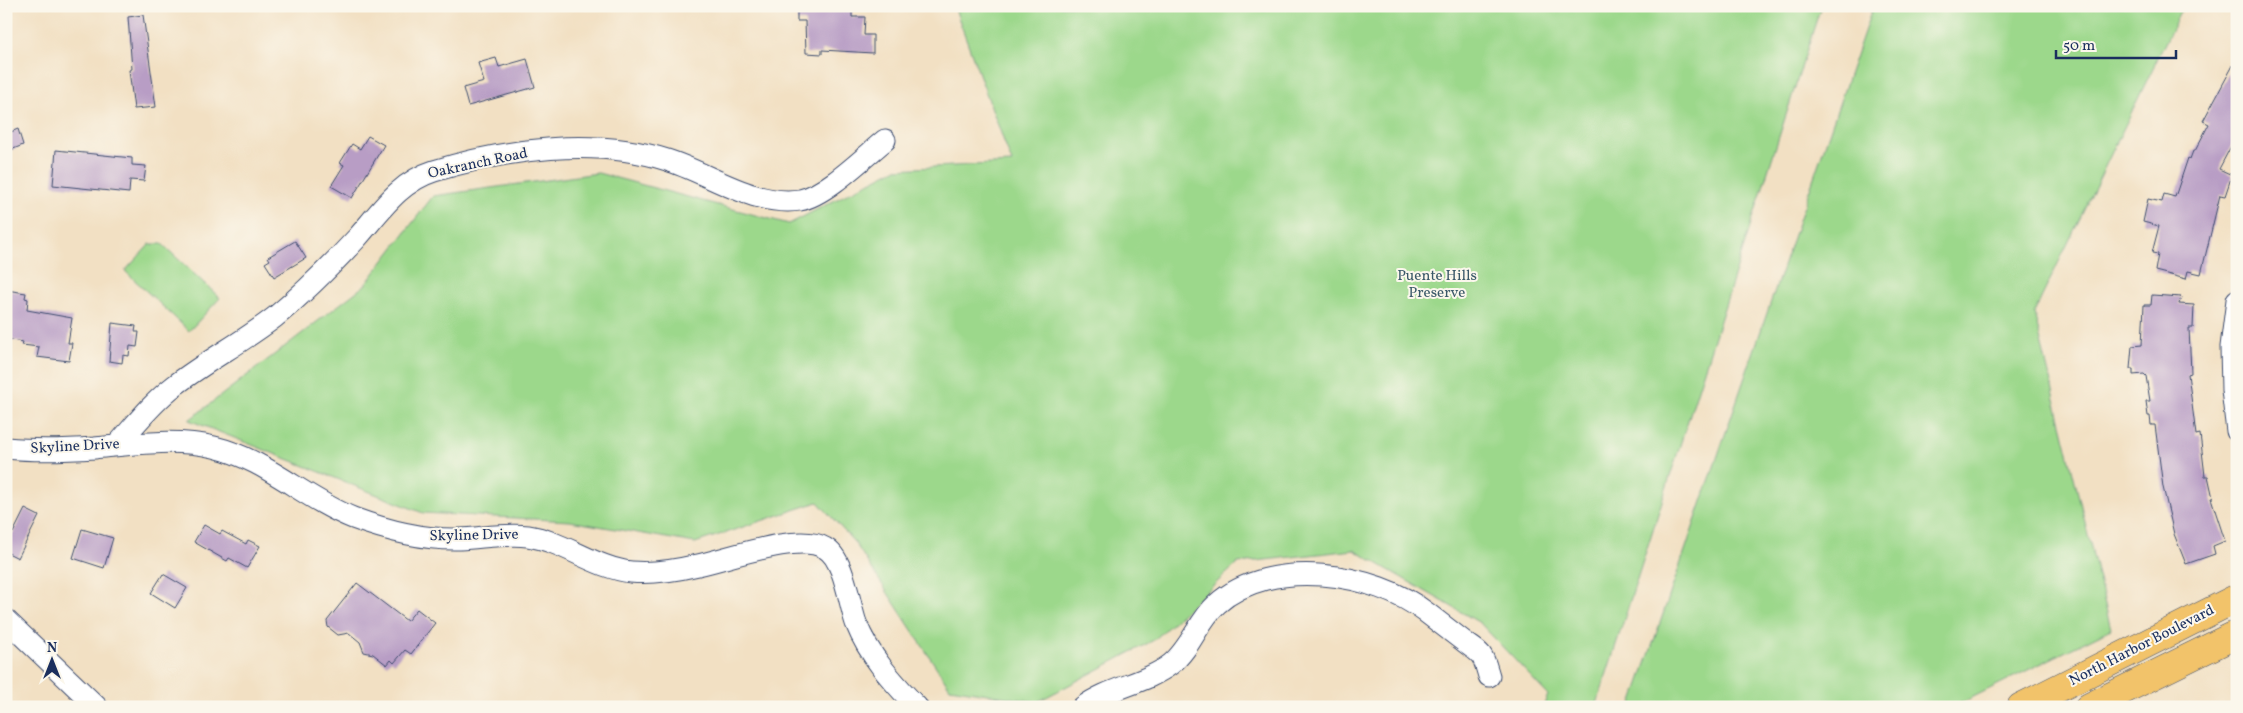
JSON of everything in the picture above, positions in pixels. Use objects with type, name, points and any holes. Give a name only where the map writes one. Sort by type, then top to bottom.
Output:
[{"type":"main road","name":"North Harbor Boulevard","points":[[2021,707],[2237,598]]},
{"type":"main road","name":"North Harbor Boulevard","points":[[2089,707],[2237,634]]},
{"type":"street","name":"Oakranch Road","points":[[117,445],[152,406],[175,386],[261,327],[303,293],[338,258],[398,190],[423,175],[452,166],[513,154],[564,148],[608,148],[646,154],[667,160],[758,196],[790,201],[814,196],[885,140]]},
{"type":"street","points":[[2237,300],[2231,347],[2232,390],[2237,432]]},
{"type":"street","name":"Skyline Drive","points":[[6,448],[52,450],[178,443],[215,447],[257,464],[331,508],[386,529],[435,538],[527,536],[627,572],[685,568],[793,544],[819,545],[831,552],[838,563],[855,619],[870,650],[890,678],[918,707]]},
{"type":"street","points":[[1083,707],[1103,694],[1160,671],[1172,663],[1186,647],[1210,611],[1228,596],[1268,580],[1298,575],[1322,575],[1353,579],[1404,596],[1482,655],[1489,676]]},
{"type":"street","points":[[6,620],[97,707]]},
{"type":"green space","name":"Puente Hills Preserve","points":[[954,6],[1821,6],[1596,707],[1543,707],[1548,695],[1480,623],[1354,550],[1238,563],[1154,640],[1037,702],[950,688],[855,543],[818,502],[695,543],[570,521],[423,513],[189,420],[365,285],[433,196],[598,173],[789,224],[895,169],[1012,163]]},
{"type":"green space","points":[[1873,6],[2183,6],[2034,313],[2111,629],[1953,707],[1631,707]]},
{"type":"green space","points":[[150,244],[162,244],[220,298],[189,331],[125,271]]},
{"type":"building","points":[[797,6],[852,6],[852,17],[865,17],[864,35],[873,35],[873,53],[822,50],[822,54],[806,53],[805,21],[797,21]]},
{"type":"building","points":[[143,15],[156,107],[134,109],[129,70],[132,69],[128,17]]},
{"type":"building","points":[[496,58],[499,67],[527,59],[535,87],[468,106],[463,88],[484,82],[478,63]]},
{"type":"building","points":[[2237,58],[2237,135],[2219,169],[2232,175],[2225,196],[2220,195],[2201,274],[2188,271],[2186,279],[2155,271],[2158,254],[2152,253],[2159,226],[2143,222],[2148,199],[2162,202],[2164,194],[2175,197],[2188,158],[2190,159],[2193,151],[2195,151],[2209,124],[2203,121]]},
{"type":"building","points":[[18,129],[23,145],[6,152],[6,134]]},
{"type":"building","points":[[368,136],[384,145],[352,198],[331,186],[344,165],[340,163],[352,144],[360,149]]},
{"type":"building","points":[[56,150],[132,158],[132,165],[146,166],[144,181],[130,180],[129,193],[53,185]]},
{"type":"building","points":[[295,241],[306,258],[274,277],[265,263],[270,260],[268,257]]},
{"type":"building","points":[[6,290],[26,293],[25,298],[28,299],[27,310],[72,318],[68,343],[72,343],[69,361],[37,357],[39,347],[22,345],[23,342],[6,339]]},
{"type":"building","points":[[2152,295],[2181,297],[2179,304],[2194,305],[2193,328],[2189,328],[2191,373],[2188,374],[2196,435],[2200,434],[2205,476],[2208,476],[2213,498],[2211,498],[2225,541],[2213,546],[2215,554],[2186,564],[2174,534],[2163,487],[2155,425],[2151,425],[2150,416],[2148,416],[2146,401],[2150,401],[2146,376],[2144,374],[2133,375],[2133,369],[2130,369],[2132,346],[2142,345],[2144,305],[2151,305]]},
{"type":"building","points":[[112,323],[136,326],[135,332],[139,332],[137,347],[130,346],[129,356],[123,355],[122,363],[109,361]]},
{"type":"building","points":[[25,509],[39,516],[18,558],[6,552],[6,530],[13,533]]},
{"type":"building","points":[[204,525],[220,534],[222,531],[246,544],[248,540],[260,546],[247,568],[229,558],[227,561],[194,542]]},
{"type":"building","points":[[82,529],[113,538],[104,568],[73,558]]},
{"type":"building","points":[[163,574],[187,588],[175,608],[151,593]]},
{"type":"building","points":[[357,583],[407,621],[417,609],[435,623],[411,654],[405,650],[394,663],[391,660],[387,665],[373,654],[364,652],[360,642],[349,633],[338,635],[328,627],[327,621]]}]
